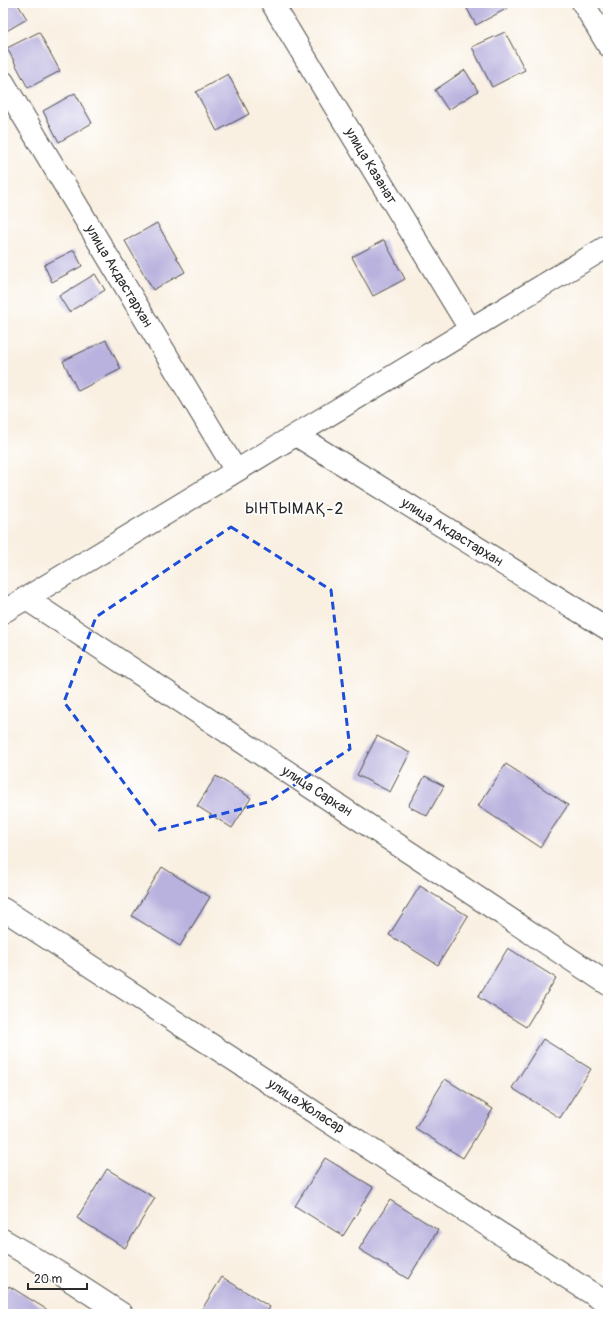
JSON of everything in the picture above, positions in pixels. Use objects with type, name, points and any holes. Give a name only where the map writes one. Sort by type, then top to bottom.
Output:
[{"type":"street","name":"улица Казанат","points":[[272,3],[470,329]]},
{"type":"street","points":[[583,3],[608,45]]},
{"type":"street","name":"улица Акдастархан","points":[[3,82],[236,471]]},
{"type":"street","points":[[3,612],[608,246]]},
{"type":"street","name":"улица Акдастархан","points":[[296,435],[608,629]]},
{"type":"street","name":"улица Саркан","points":[[25,598],[608,984]]},
{"type":"street","name":"улица Жоласар","points":[[3,909],[608,1304]]},
{"type":"street","points":[[3,1240],[59,1273],[122,1314]]},
{"type":"highlighted area","points":[[231,527],[331,590],[350,749],[268,802],[159,830],[64,702],[96,617]]},
{"type":"building","points":[[3,3],[17,3],[27,19],[3,33]]},
{"type":"building","points":[[464,3],[505,3],[508,8],[476,25]]},
{"type":"building","points":[[39,32],[60,71],[28,88],[7,48]]},
{"type":"building","points":[[505,32],[525,70],[492,87],[472,47]]},
{"type":"building","points":[[465,70],[478,91],[448,110],[435,90]]},
{"type":"building","points":[[228,74],[249,114],[217,131],[196,92]]},
{"type":"building","points":[[75,93],[92,123],[59,142],[43,111]]},
{"type":"building","points":[[157,223],[185,272],[153,290],[125,241]]},
{"type":"building","points":[[384,240],[405,279],[373,296],[352,257]]},
{"type":"building","points":[[74,250],[82,266],[52,282],[44,265]]},
{"type":"building","points":[[95,274],[105,290],[69,312],[59,296]]},
{"type":"building","points":[[106,340],[121,369],[78,391],[63,361]]},
{"type":"building","points":[[377,736],[410,753],[390,792],[357,775]]},
{"type":"building","points":[[506,764],[568,805],[540,847],[478,806]]},
{"type":"building","points":[[216,776],[251,798],[232,828],[197,806]]},
{"type":"building","points":[[425,776],[444,786],[427,816],[408,806]]},
{"type":"building","points":[[162,867],[210,897],[180,946],[132,916]]},
{"type":"building","points":[[420,886],[468,916],[438,965],[389,935]]},
{"type":"building","points":[[508,948],[556,978],[526,1027],[478,997]]},
{"type":"building","points":[[543,1039],[591,1069],[560,1118],[512,1088]]},
{"type":"building","points":[[445,1079],[493,1109],[463,1158],[415,1128]]},
{"type":"building","points":[[325,1158],[373,1187],[343,1236],[295,1206]]},
{"type":"building","points":[[107,1169],[155,1198],[125,1248],[77,1218]]},
{"type":"building","points":[[390,1200],[438,1230],[408,1279],[359,1249]]},
{"type":"building","points":[[222,1277],[270,1307],[266,1314],[199,1314]]},
{"type":"building","points":[[9,1286],[54,1314],[3,1314],[3,1296]]},
{"type":"district","name":"ЫНТЫМАҚ-2","points":[[295,509]]}]
